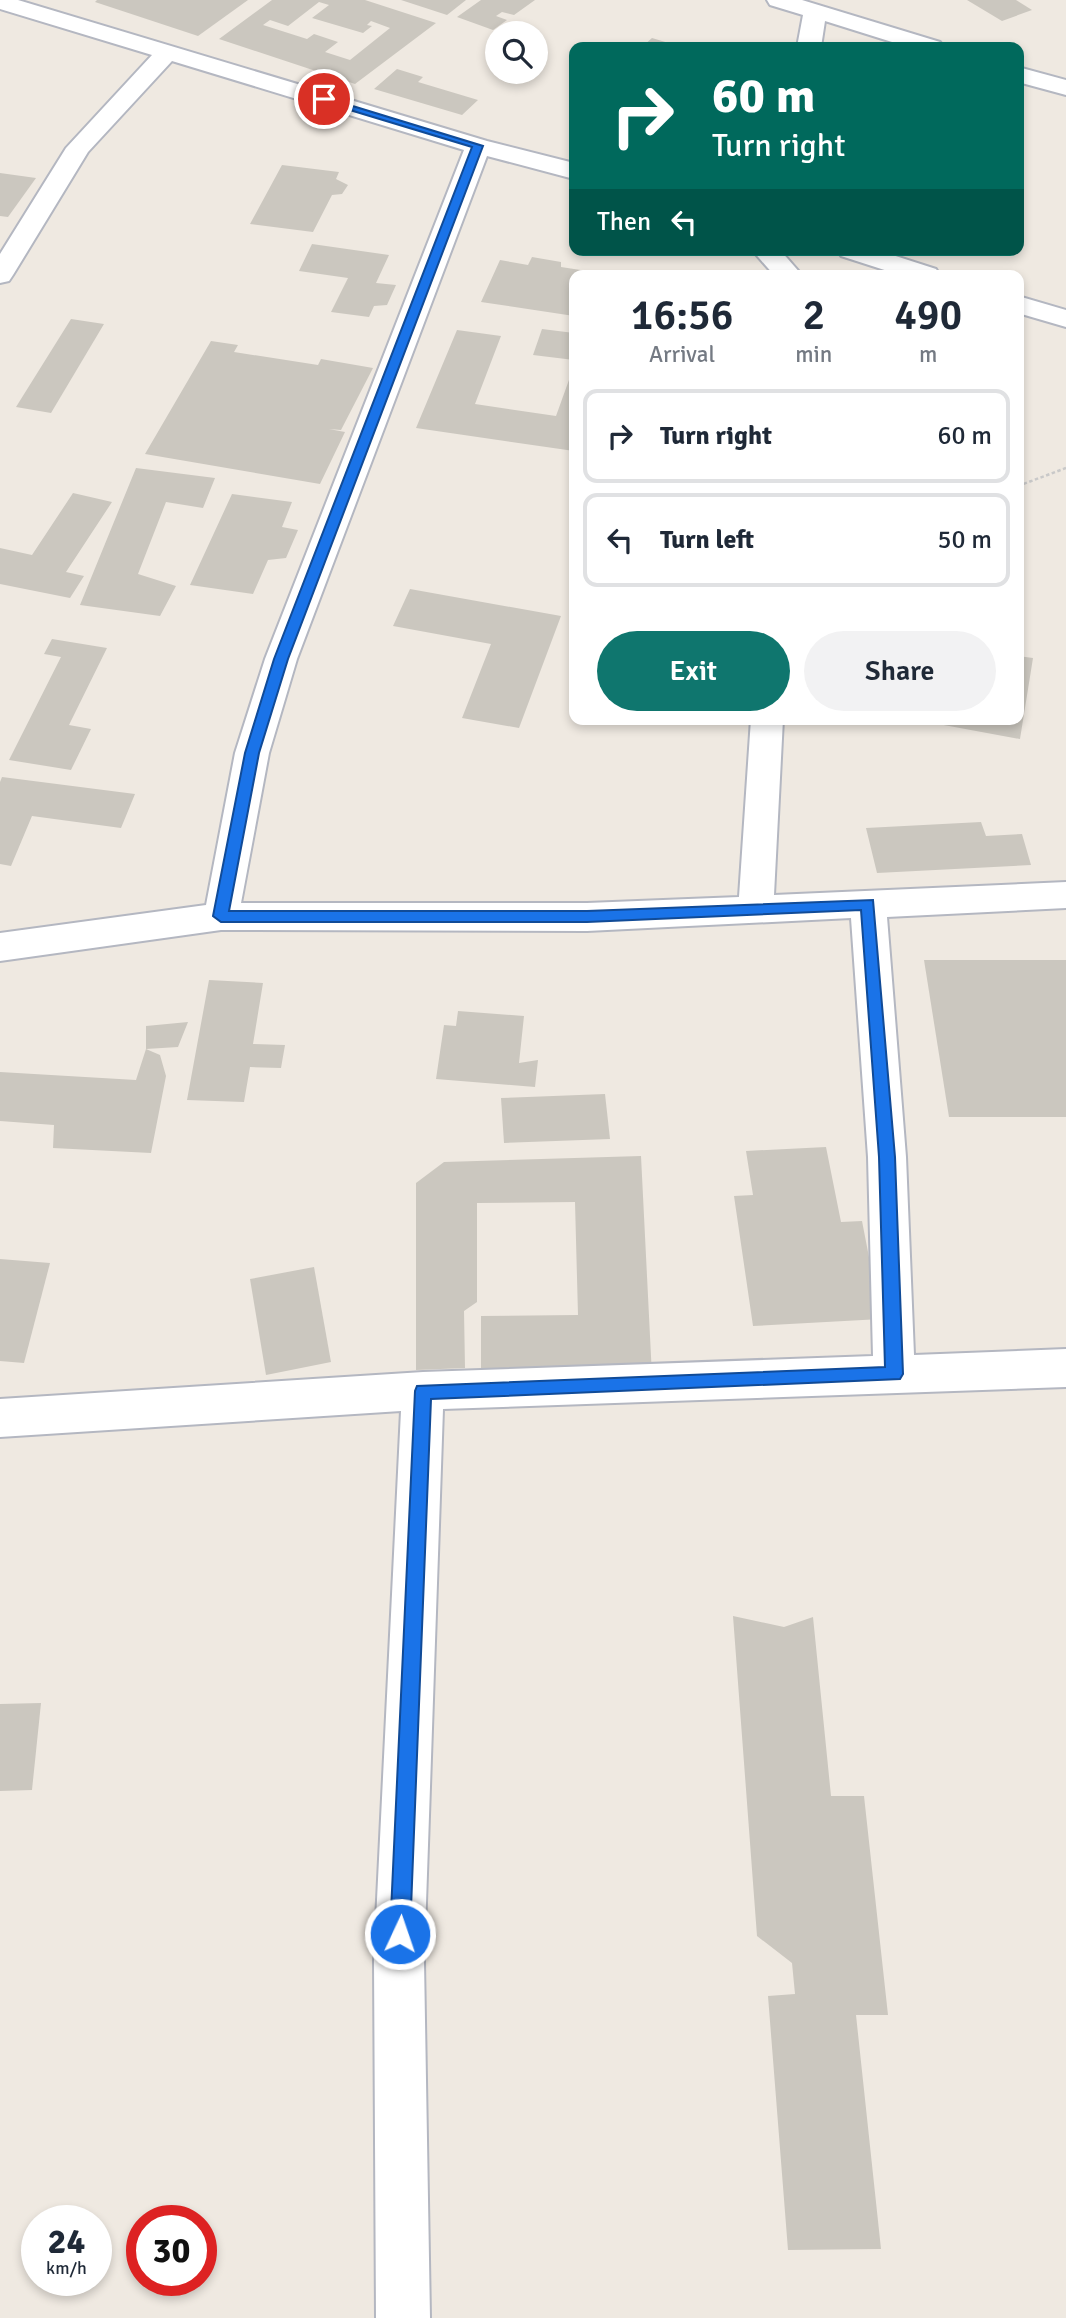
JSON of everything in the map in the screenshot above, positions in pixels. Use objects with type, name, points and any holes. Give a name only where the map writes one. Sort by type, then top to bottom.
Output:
[{"type":"street","points":[[778,0],[916,42]]},
{"type":"street","points":[[0,2],[478,146],[569,170]]},
{"type":"street","points":[[810,42],[815,11]]},
{"type":"street","points":[[0,275],[78,148],[169,51]]},
{"type":"street","points":[[1024,73],[1066,64]]},
{"type":"street","points":[[1024,75],[1066,88]]},
{"type":"street","points":[[221,916],[252,753],[281,659],[478,146]]},
{"type":"street","points":[[771,256],[784,270]]},
{"type":"street","points":[[868,256],[912,270]]},
{"type":"street","points":[[1024,306],[1066,319]]},
{"type":"street","points":[[756,909],[766,725]]},
{"type":"street","points":[[0,947],[221,916],[587,917],[1066,895]]},
{"type":"street","points":[[868,904],[887,1157],[894,1374]]},
{"type":"street","points":[[0,1418],[423,1391],[1066,1368]]},
{"type":"street","points":[[403,2318],[398,1961],[423,1391]]},
{"type":"path","points":[[1024,484],[1066,468]]},
{"type":"building","points":[[248,0],[198,36],[95,2]]},
{"type":"building","points":[[272,0],[365,0],[436,23],[355,84],[219,39]],"holes":[[[319,2],[329,5],[312,18],[363,33],[372,26],[367,25],[371,21],[390,28],[350,60],[325,52],[338,42],[314,34],[307,39],[263,25],[270,20],[288,26]]]},
{"type":"building","points":[[401,0],[466,0],[447,15]]},
{"type":"building","points":[[481,0],[535,0],[514,15],[502,12],[496,16],[506,21],[485,21],[485,27],[457,17]]},
{"type":"building","points":[[967,0],[1016,0],[1032,10],[1002,21]]},
{"type":"building","points":[[652,38],[665,42],[648,42]]},
{"type":"building","points":[[397,69],[423,77],[418,82],[478,100],[462,115],[374,89]]},
{"type":"building","points":[[282,165],[339,172],[336,179],[348,185],[342,194],[332,195],[313,232],[250,224]]},
{"type":"building","points":[[0,173],[36,178],[8,217],[0,216]]},
{"type":"building","points":[[312,244],[389,255],[376,283],[396,285],[387,305],[374,306],[369,317],[331,312],[348,278],[299,271]]},
{"type":"building","points":[[532,257],[561,262],[561,267],[580,270],[569,270],[569,315],[481,302],[500,260],[528,265]]},
{"type":"building","points":[[71,319],[104,324],[51,413],[16,407]]},
{"type":"building","points":[[542,329],[569,332],[569,359],[533,355]]},
{"type":"building","points":[[457,330],[501,336],[475,404],[556,416],[569,380],[569,450],[416,428]]},
{"type":"building","points":[[211,341],[238,345],[234,352],[318,365],[321,359],[373,368],[341,430],[329,429],[345,432],[320,484],[145,454]]},
{"type":"building","points":[[136,468],[215,478],[203,508],[166,502],[138,574],[176,586],[160,616],[80,605]]},
{"type":"building","points":[[73,493],[112,502],[66,572],[84,576],[70,598],[0,584],[0,548],[32,555]]},
{"type":"building","points":[[232,494],[292,502],[282,527],[298,530],[286,558],[268,560],[253,594],[190,585]]},
{"type":"building","points":[[410,589],[561,616],[519,728],[462,718],[491,644],[393,626]]},
{"type":"building","points":[[52,639],[107,648],[69,725],[91,729],[71,770],[9,760],[61,657],[44,654]]},
{"type":"building","points":[[1024,657],[1033,658],[1024,714]]},
{"type":"building","points":[[944,725],[1022,725],[1020,739]]},
{"type":"building","points":[[2,777],[135,794],[121,828],[32,816],[11,866],[0,864]]},
{"type":"building","points":[[981,822],[986,836],[1022,834],[1031,865],[877,873],[866,828]]},
{"type":"building","points":[[924,960],[1066,960],[1066,1117],[949,1117]]},
{"type":"building","points":[[209,980],[263,983],[253,1044],[285,1045],[281,1068],[250,1067],[244,1102],[187,1100]]},
{"type":"building","points":[[458,1011],[524,1016],[519,1063],[538,1060],[535,1087],[436,1079],[444,1025],[456,1026]]},
{"type":"building","points":[[188,1022],[178,1047],[146,1049],[146,1026]]},
{"type":"building","points":[[146,1049],[160,1055],[166,1076],[151,1153],[53,1148],[54,1125],[0,1121],[0,1072],[136,1080]]},
{"type":"building","points":[[605,1094],[610,1139],[504,1143],[501,1098]]},
{"type":"building","points":[[826,1147],[841,1222],[862,1221],[881,1319],[753,1326],[734,1196],[753,1195],[746,1151]]},
{"type":"building","points":[[641,1156],[652,1376],[481,1376],[481,1316],[578,1315],[575,1202],[477,1203],[477,1302],[464,1311],[465,1368],[416,1370],[416,1183],[444,1162]]},
{"type":"building","points":[[0,1259],[50,1263],[24,1363],[0,1361]]},
{"type":"building","points":[[314,1267],[331,1362],[266,1375],[250,1279]]},
{"type":"building","points":[[733,1616],[784,1627],[813,1617],[831,1796],[864,1796],[888,2015],[856,2015],[881,2249],[788,2250],[768,1996],[795,1994],[792,1963],[757,1936]]},
{"type":"building","points":[[41,1703],[32,1790],[0,1791],[0,1704]]},
{"type":"route","points":[[324,99],[478,146],[281,659],[252,753],[221,916],[587,917],[868,904],[887,1157],[894,1374],[423,1391],[400,1934]]}]
